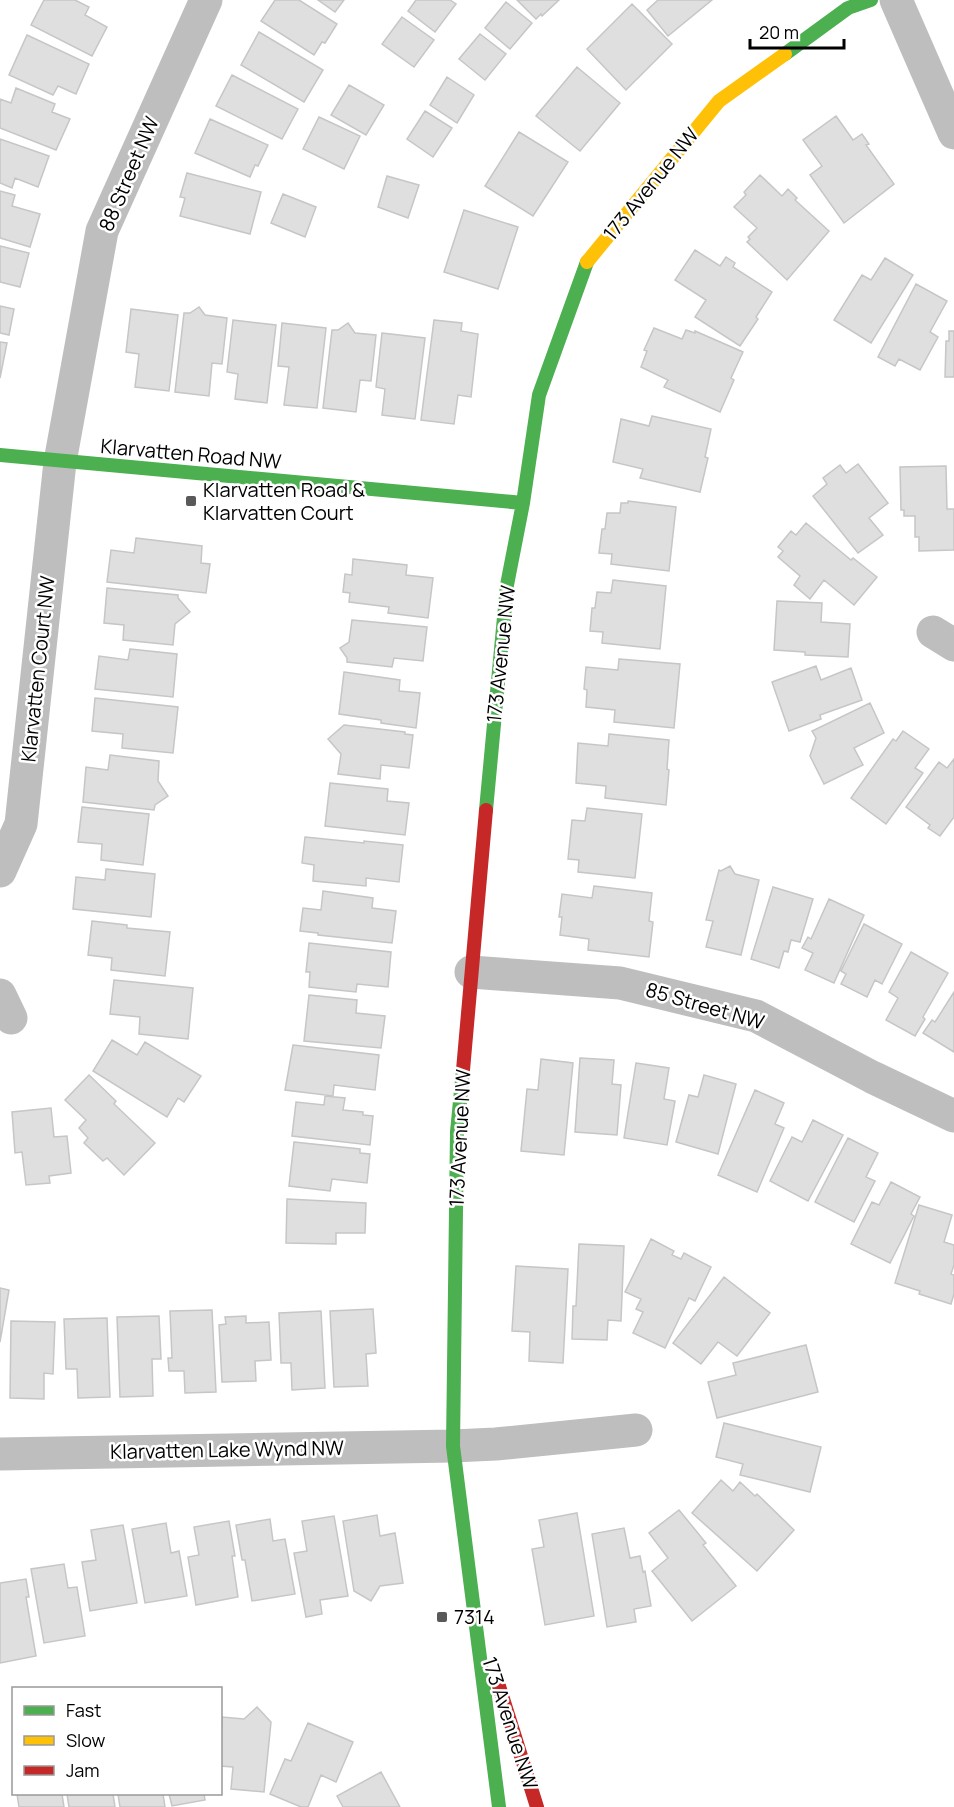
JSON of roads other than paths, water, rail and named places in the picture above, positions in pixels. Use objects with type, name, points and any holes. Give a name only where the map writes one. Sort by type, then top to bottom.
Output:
[{"type":"street","name":"88 Street NW","points":[[60,462],[102,231],[206,0]]},
{"type":"street","name":"173 Avenue NW","points":[[499,1807],[453,1446],[457,1132],[507,585],[523,503],[539,395],[585,265],[719,101],[848,8],[871,0]]},
{"type":"street","points":[[896,0],[954,133]]},
{"type":"street","name":"Klarvatten Road NW","points":[[0,456],[523,503]]},
{"type":"street","name":"Klarvatten Court NW","points":[[0,872],[21,824],[60,462]]},
{"type":"street","name":"85 Street NW","points":[[471,972],[620,983],[756,1016],[872,1077],[954,1116]]},
{"type":"street","points":[[453,1446],[636,1430]]},
{"type":"street","name":"Klarvatten Lake Wynd NW","points":[[0,1454],[453,1446]]},
{"type":"street","name":"173 Avenue NW","points":[[472,1604],[537,1807]]},
{"type":"place","name":"Klarvatten Road & Klarvatten Court","points":[[191,501]]},
{"type":"place","name":"7314","points":[[442,1617]]}]
